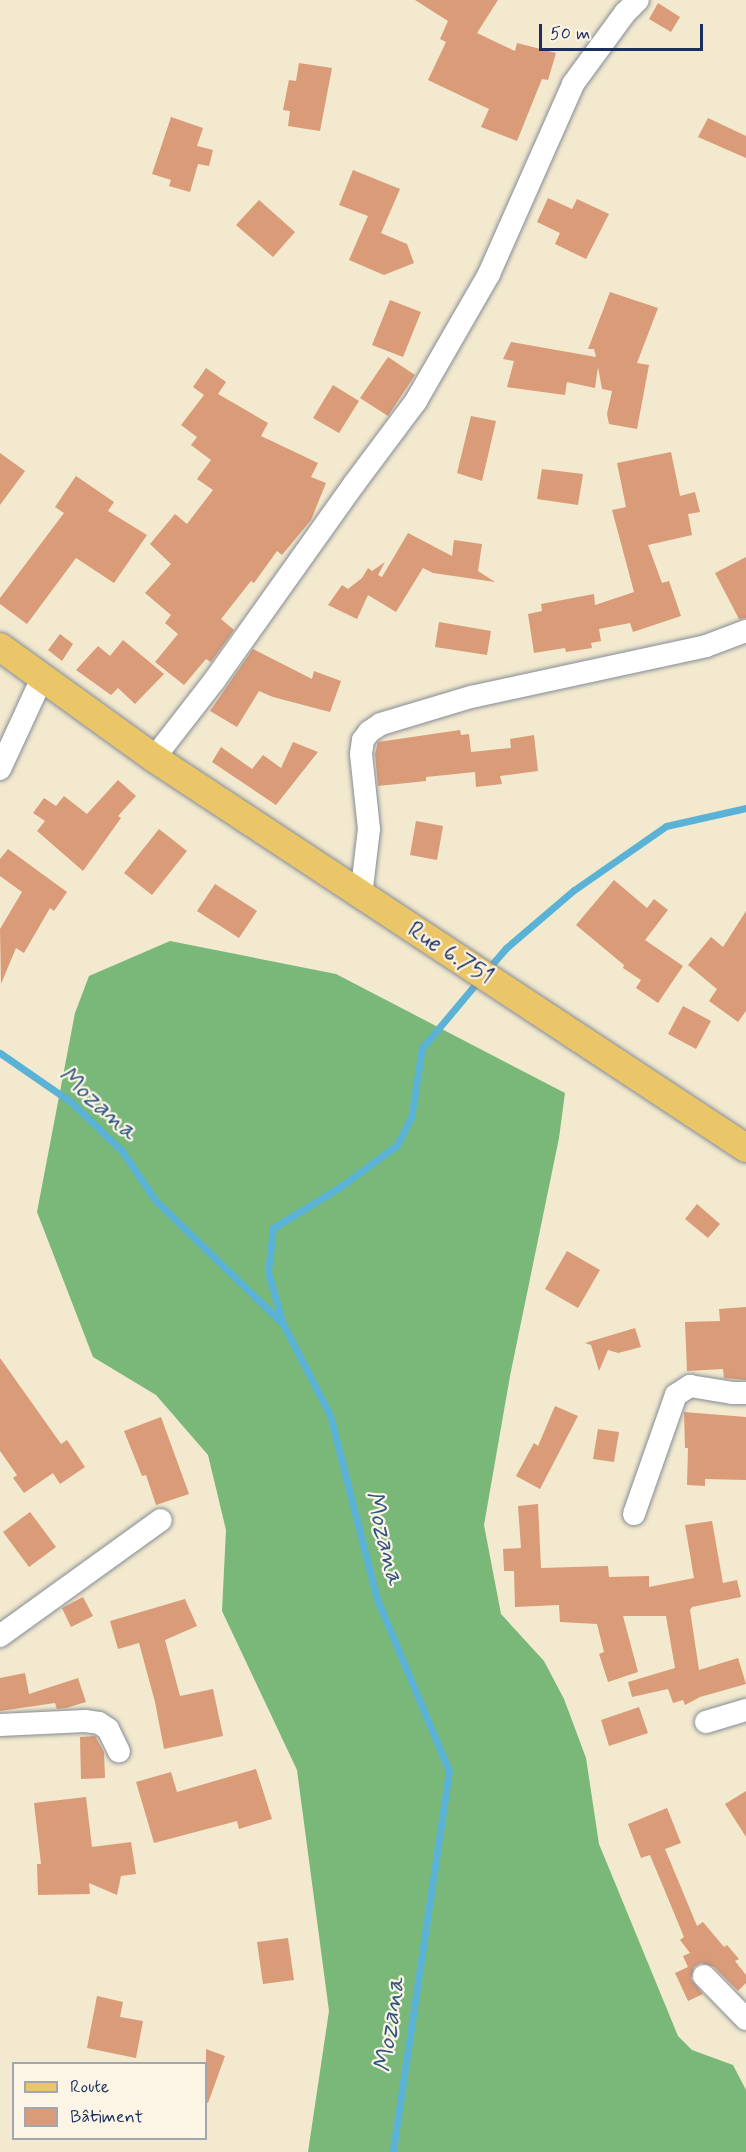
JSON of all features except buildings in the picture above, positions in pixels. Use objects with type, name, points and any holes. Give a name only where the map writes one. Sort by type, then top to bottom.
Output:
[{"type":"main road","name":"Rue 6.751","points":[[0,647],[154,758],[746,1148]]},
{"type":"street","points":[[154,758],[214,681],[416,401],[489,274],[573,84],[638,0]]},
{"type":"street","points":[[361,896],[369,829],[361,754],[363,740],[369,732],[381,724],[471,697],[706,646],[746,632]]},
{"type":"street","points":[[0,769],[43,676]]},
{"type":"street","points":[[634,1514],[676,1395],[690,1386],[746,1393]]},
{"type":"street","points":[[0,1636],[160,1520]]},
{"type":"street","points":[[706,1722],[746,1710]]},
{"type":"street","points":[[0,1725],[85,1721],[99,1723],[108,1730],[119,1752]]},
{"type":"street","points":[[704,1976],[746,2019]]},
{"type":"green space","points":[[170,941],[336,974],[565,1093],[559,1138],[510,1376],[484,1525],[501,1614],[544,1661],[564,1699],[586,1758],[599,1844],[678,2036],[692,2050],[733,2065],[746,2090],[746,2152],[308,2152],[329,2011],[297,1770],[222,1611],[226,1530],[208,1455],[156,1395],[93,1357],[37,1212],[75,1013],[89,976]]},
{"type":"waterway","points":[[487,970],[506,948],[574,890],[666,826],[746,808]]},
{"type":"waterway","points":[[283,1324],[268,1272],[273,1228],[340,1187],[397,1145],[411,1118],[422,1048],[480,979]]},
{"type":"waterway","name":"Mozana","points":[[0,1053],[71,1102],[122,1151],[155,1200],[283,1324],[330,1415],[377,1599],[449,1771],[393,2152]]}]
